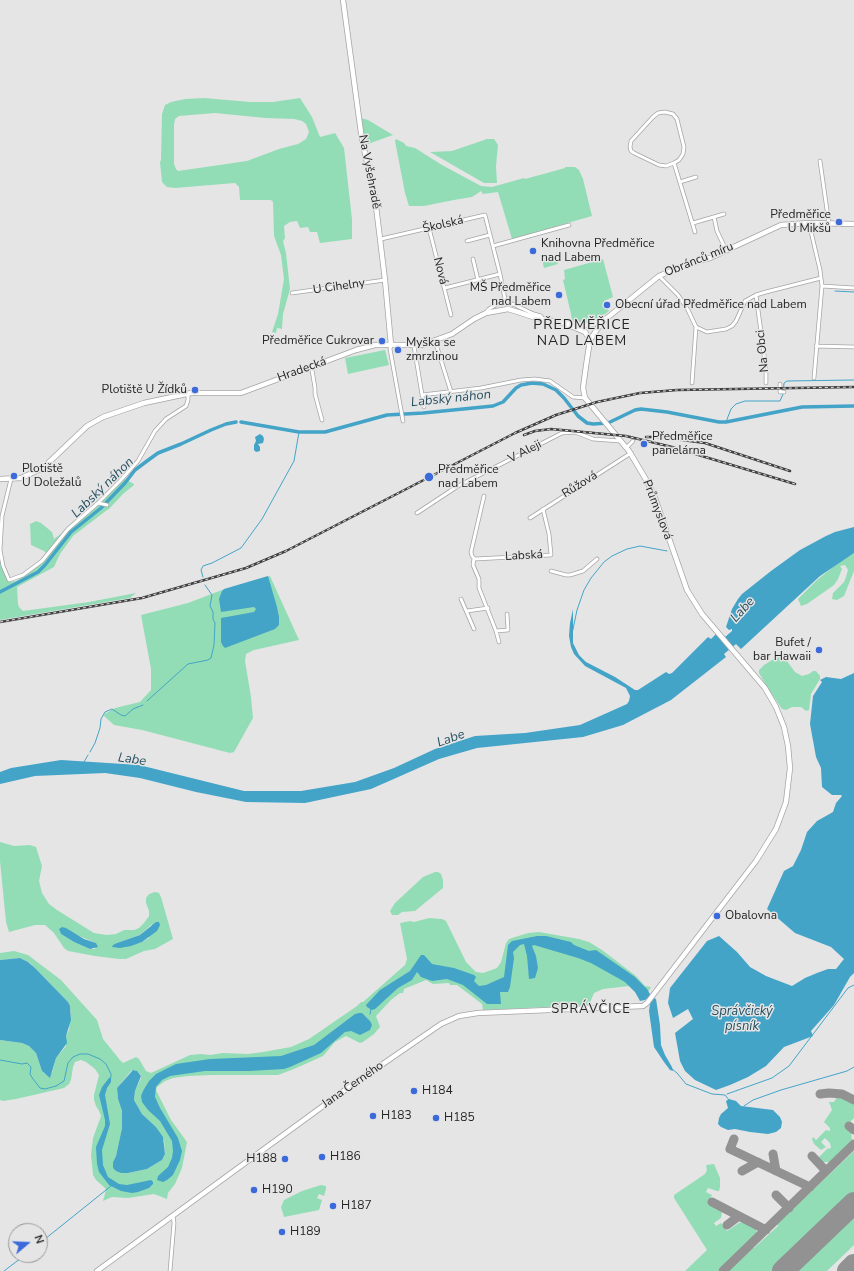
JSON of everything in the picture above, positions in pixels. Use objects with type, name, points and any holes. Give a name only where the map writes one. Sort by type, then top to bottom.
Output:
[{"type":"street","name":"Na Vyšehradě","points":[[343,0],[362,140],[375,198],[391,345]]},
{"type":"street","points":[[660,112],[671,113],[679,122],[684,149],[681,157],[674,163],[666,166],[659,165],[634,153],[630,148],[631,141],[653,116],[660,112]]},
{"type":"street","points":[[820,161],[830,224]]},
{"type":"street","points":[[674,163],[695,232]]},
{"type":"street","points":[[680,182],[696,177]]},
{"type":"street","points":[[693,223],[724,214]]},
{"type":"street","name":"Školská","points":[[380,239],[485,215],[506,299]]},
{"type":"street","points":[[714,217],[717,231],[726,250]]},
{"type":"street","points":[[809,223],[820,270],[822,286],[814,378]]},
{"type":"street","name":"Obránců míru","points":[[590,340],[602,322],[659,276],[690,263],[710,258],[781,225],[809,223],[854,224]]},
{"type":"street","points":[[493,246],[570,225]]},
{"type":"street","name":"Nová","points":[[429,228],[451,315]]},
{"type":"street","name":"Školská","points":[[467,241],[490,235]]},
{"type":"street","points":[[472,259],[478,280]]},
{"type":"street","points":[[445,288],[500,274]]},
{"type":"street","points":[[659,276],[678,295],[688,310],[696,327],[692,383]]},
{"type":"street","points":[[696,327],[707,332],[726,329],[732,326],[736,321],[745,301],[756,295],[821,278]]},
{"type":"street","name":"U Cihelny","points":[[292,293],[385,280]]},
{"type":"street","points":[[822,286],[854,288]]},
{"type":"street","name":"Na Obci","points":[[756,295],[766,370],[766,384]]},
{"type":"street","points":[[486,313],[489,309],[506,299],[534,314],[541,316],[543,320]]},
{"type":"street","points":[[403,421],[390,349],[391,345],[414,346],[435,341],[452,334],[479,316],[486,313],[508,309],[543,320],[564,323],[587,325],[602,322]]},
{"type":"street","points":[[422,395],[535,379],[550,381],[573,397],[585,398],[583,388],[590,340],[585,332],[564,323]]},
{"type":"street","points":[[435,341],[451,392]]},
{"type":"street","name":"Hradecká","points":[[0,479],[21,478],[43,468],[87,426],[103,417],[144,403],[188,394],[241,393],[356,350],[375,345],[391,345]]},
{"type":"street","points":[[414,346],[424,407]]},
{"type":"street","points":[[816,346],[854,348]]},
{"type":"street","points":[[310,367],[312,370],[315,394],[322,420]]},
{"type":"street","points":[[780,384],[780,392],[783,392]]},
{"type":"street","points":[[11,479],[2,516],[0,550],[3,566],[9,580],[23,575],[42,561],[68,529],[99,503],[138,461],[155,431],[166,419],[186,406],[188,394]]},
{"type":"street","name":"Průmyslová","points":[[585,398],[600,418],[631,453],[655,498],[687,590],[699,610],[765,688],[776,707],[784,727],[788,746],[790,768],[786,802],[770,841],[647,1003]]},
{"type":"street","name":"V Aleji","points":[[417,514],[458,486],[562,433],[576,432],[593,439],[620,441]]},
{"type":"street","points":[[626,448],[633,441]]},
{"type":"street","name":"Růžová","points":[[530,518],[631,453]]},
{"type":"street","points":[[484,496],[471,552],[474,559],[473,566],[479,579],[479,588],[488,608],[499,642]]},
{"type":"street","points":[[99,503],[107,506]]},
{"type":"street","name":"Labská","points":[[474,559],[551,555],[549,534],[543,509]]},
{"type":"street","name":"Labská","points":[[551,571],[566,575],[583,571],[597,559]]},
{"type":"street","points":[[461,599],[474,630]]},
{"type":"street","points":[[467,612],[488,608]]},
{"type":"street","points":[[496,631],[508,630],[507,614]]},
{"type":"street","name":"Jana Černého","points":[[98,1271],[345,1090],[428,1032],[448,1020],[464,1015],[483,1012],[643,1006],[647,1003]]},
{"type":"street","points":[[170,1271],[174,1223],[173,1216]]},
{"type":"green space","points":[[204,98],[250,102],[273,102],[300,98],[312,117],[320,137],[335,133],[344,148],[352,219],[352,239],[320,243],[317,232],[310,232],[308,227],[300,228],[297,221],[290,222],[284,226],[285,238],[283,241],[286,253],[290,289],[283,314],[282,329],[277,328],[276,333],[272,332],[278,314],[284,279],[281,255],[274,236],[273,202],[271,200],[240,200],[239,187],[235,183],[175,188],[167,187],[162,182],[160,162],[162,114],[165,105],[185,99]],"holes":[[[215,113],[294,119],[302,121],[306,124],[309,132],[306,139],[298,144],[279,149],[247,161],[178,171],[176,169],[174,164],[174,125],[175,119],[179,116]]]},
{"type":"green space","points":[[361,118],[368,120],[393,135],[365,145]]},
{"type":"green space","points":[[396,139],[404,143],[406,146],[415,148],[442,165],[481,186],[492,187],[565,167],[575,167],[579,170],[583,179],[592,216],[512,239],[498,192],[483,194],[481,191],[472,197],[424,206],[409,206],[405,193],[395,141]]},
{"type":"green space","points":[[487,139],[494,139],[498,145],[496,166],[497,183],[484,183],[430,152],[452,151]]},
{"type":"green space","points":[[556,255],[558,264],[544,268],[542,259]]},
{"type":"green space","points":[[603,259],[613,297],[604,301],[609,311],[597,320],[590,322],[572,321],[563,280],[565,279],[564,270]]},
{"type":"green space","points":[[385,350],[389,365],[348,374],[345,358]]},
{"type":"green space","points":[[123,478],[134,485],[109,509],[73,536],[60,554],[54,567],[17,587],[18,604],[23,611],[89,602],[136,593],[130,598],[0,620],[0,556],[2,567],[8,582],[16,581],[34,569],[48,555],[44,551],[31,545],[30,524],[36,521],[41,523],[52,532],[54,539]]},
{"type":"green space","points":[[854,553],[854,571],[844,596],[837,600],[832,599],[833,593],[844,582],[846,577],[848,570],[845,565],[840,566],[842,569],[834,585],[807,604],[801,606],[798,599],[817,580],[832,567]]},
{"type":"green space","points":[[270,576],[299,640],[254,650],[246,654],[245,661],[253,718],[234,752],[230,753],[142,730],[114,725],[103,715],[115,708],[140,702],[151,690],[151,669],[141,615],[188,603],[222,590]]},
{"type":"green space","points":[[777,657],[784,657],[795,672],[802,676],[816,671],[820,676],[820,679],[811,694],[809,710],[806,711],[801,707],[792,707],[786,710],[782,709],[767,687],[759,673],[759,670]]},
{"type":"green space","points":[[0,842],[14,846],[30,845],[36,847],[42,866],[39,881],[42,893],[49,904],[94,933],[107,935],[116,934],[124,930],[134,930],[139,928],[149,916],[146,898],[149,894],[155,892],[159,893],[173,939],[155,949],[144,951],[126,959],[119,959],[68,951],[64,948],[54,933],[45,925],[35,925],[9,932],[6,922],[0,861]],"holes":[[[152,924],[149,938],[142,942],[136,944],[117,943],[140,935]],[[60,928],[96,943],[95,949],[90,949],[74,942],[61,934]]]},
{"type":"green space","points":[[435,872],[441,874],[443,888],[415,911],[402,912],[398,915],[392,915],[390,911],[395,903],[423,877]]},
{"type":"green space","points":[[429,918],[442,919],[446,921],[466,962],[476,972],[483,973],[497,968],[501,962],[506,943],[509,939],[528,933],[539,932],[589,942],[636,976],[645,986],[651,987],[644,999],[629,986],[603,989],[594,993],[589,1005],[483,1010],[482,1004],[457,985],[450,985],[449,983],[433,984],[426,980],[404,989],[403,993],[400,993],[391,1000],[376,1016],[380,1027],[374,1034],[363,1042],[360,1043],[346,1036],[335,1042],[323,1056],[294,1069],[278,1075],[188,1076],[173,1078],[165,1081],[157,1087],[156,1090],[171,1120],[187,1142],[182,1168],[175,1184],[168,1193],[167,1199],[154,1194],[128,1198],[112,1197],[103,1201],[106,1190],[93,1175],[91,1155],[93,1138],[101,1116],[94,1100],[99,1075],[95,1069],[86,1062],[81,1060],[75,1062],[71,1080],[64,1088],[16,1099],[0,1100],[0,1040],[22,1043],[29,1046],[36,1053],[42,1071],[45,1074],[52,1073],[56,1058],[66,1046],[66,1036],[69,1030],[71,1012],[68,1002],[30,963],[20,958],[0,960],[0,953],[14,951],[28,955],[61,980],[97,1020],[103,1039],[120,1060],[123,1063],[136,1057],[139,1059],[146,1071],[151,1073],[190,1055],[210,1055],[223,1053],[248,1054],[263,1052],[291,1047],[309,1039],[363,1002],[405,965],[407,959],[400,923],[410,921],[414,922]],"holes":[[[135,1070],[141,1075],[135,1091],[134,1100],[142,1114],[156,1127],[164,1140],[165,1154],[162,1160],[147,1169],[121,1173],[113,1162],[116,1156],[122,1128],[122,1111],[118,1099],[117,1088],[131,1071]]]},
{"type":"green space","points":[[838,1096],[854,1103],[854,1118],[845,1127],[851,1133],[852,1140],[830,1162],[821,1162],[818,1158],[828,1148],[831,1148],[830,1143],[825,1138],[821,1142],[826,1147],[821,1150],[814,1144],[812,1139],[813,1137],[816,1140],[826,1130],[830,1131],[830,1128],[824,1122],[832,1110],[829,1102],[834,1102]]},
{"type":"green space","points":[[854,1151],[854,1245],[827,1271],[728,1271],[778,1226],[777,1224]]},
{"type":"green space","points":[[714,1164],[720,1178],[719,1191],[708,1188],[706,1192],[712,1195],[708,1203],[719,1208],[722,1212],[721,1218],[714,1223],[716,1226],[721,1223],[727,1231],[742,1222],[752,1226],[756,1229],[757,1233],[718,1271],[685,1271],[707,1250],[674,1198],[674,1195],[705,1174],[707,1170],[706,1165]]},
{"type":"green space","points":[[321,1185],[326,1186],[326,1189],[324,1196],[319,1194],[317,1198],[322,1200],[319,1210],[284,1217],[281,1207],[284,1200],[302,1191]]},
{"type":"water","points":[[260,434],[264,439],[263,443],[258,444],[260,451],[256,452],[254,450],[256,441],[255,437]]},
{"type":"water","name":"Labe","points":[[854,527],[854,553],[820,576],[741,649],[736,644],[724,654],[726,657],[671,700],[623,725],[583,737],[477,748],[439,759],[371,789],[305,803],[246,802],[196,792],[140,778],[105,773],[35,776],[0,784],[0,772],[11,768],[61,760],[139,765],[244,791],[301,791],[355,782],[394,768],[435,749],[475,736],[525,733],[580,725],[627,704],[630,696],[626,688],[585,666],[574,654],[569,636],[573,609],[573,643],[579,655],[586,662],[615,677],[635,690],[638,690],[666,672],[669,674],[672,673],[708,637],[711,639],[719,631],[725,637],[732,631],[732,629],[729,630],[726,627],[732,609],[738,599],[742,594],[771,571],[800,550],[826,536]]},
{"type":"water","points":[[268,576],[277,607],[279,625],[275,629],[225,648],[221,642],[221,618],[254,612],[256,609],[254,607],[221,612],[219,599],[222,591],[224,589]]},
{"type":"water","name":"Správčický písník","points":[[854,673],[854,973],[850,977],[834,1005],[811,1031],[813,1036],[784,1047],[766,1066],[748,1077],[716,1090],[695,1080],[685,1071],[680,1061],[675,1033],[693,1019],[688,1009],[673,1018],[668,1003],[670,988],[707,941],[719,936],[737,952],[750,967],[766,976],[792,986],[817,973],[828,969],[836,969],[844,959],[831,947],[795,933],[767,909],[784,871],[793,866],[801,850],[807,832],[817,821],[833,812],[836,803],[842,796],[832,795],[822,787],[821,768],[816,757],[810,724],[813,696],[822,682],[820,680],[826,677],[841,679]]},
{"type":"water","points":[[156,922],[159,922],[160,925],[157,931],[142,942],[120,948],[112,947],[117,943],[140,935]]},
{"type":"water","points":[[62,927],[84,939],[96,943],[98,947],[90,949],[74,942],[61,934],[59,929]]},
{"type":"water","points":[[537,936],[546,936],[571,942],[574,945],[589,951],[596,950],[635,977],[647,989],[650,994],[649,997],[640,1001],[635,992],[625,982],[591,963],[534,945],[532,946],[536,956],[538,968],[535,978],[529,979],[527,956],[524,944],[520,945],[513,952],[514,958],[510,987],[508,992],[500,992],[501,1004],[487,1004],[463,985],[447,979],[432,981],[421,977],[417,972],[412,980],[398,988],[375,1009],[372,1010],[366,1005],[380,990],[410,971],[421,955],[424,955],[432,964],[454,968],[474,975],[476,977],[474,981],[479,986],[486,985],[504,977],[508,945],[512,941]]},
{"type":"water","points":[[20,958],[35,968],[68,1002],[70,1006],[71,1020],[66,1036],[67,1043],[56,1058],[50,1078],[42,1071],[36,1053],[29,1046],[22,1043],[0,1040],[0,960]]},
{"type":"water","points":[[654,998],[656,999],[660,1025],[661,1045],[673,1071],[670,1070],[654,1047],[649,1011],[650,1004]]},
{"type":"water","points":[[362,1013],[370,1021],[372,1025],[370,1030],[360,1035],[351,1031],[345,1032],[321,1053],[290,1067],[284,1069],[249,1071],[205,1071],[170,1076],[162,1080],[156,1087],[155,1097],[178,1138],[182,1151],[180,1160],[173,1175],[163,1182],[157,1180],[158,1176],[168,1167],[173,1151],[172,1141],[160,1121],[142,1102],[141,1096],[143,1091],[149,1081],[156,1074],[176,1064],[210,1059],[281,1056],[314,1045],[355,1014]]},
{"type":"water","points":[[133,1070],[137,1071],[141,1076],[135,1091],[134,1100],[142,1114],[156,1127],[163,1137],[165,1154],[162,1160],[147,1169],[121,1173],[113,1168],[113,1162],[116,1156],[122,1128],[122,1111],[118,1099],[117,1088]]},
{"type":"water","points":[[111,1077],[111,1082],[105,1095],[110,1124],[102,1150],[103,1165],[108,1177],[119,1184],[127,1185],[151,1180],[153,1182],[149,1188],[138,1192],[132,1193],[121,1191],[109,1185],[99,1172],[97,1164],[96,1147],[105,1126],[99,1095],[102,1087]]},
{"type":"water","points":[[729,1099],[736,1101],[741,1106],[773,1110],[780,1117],[782,1122],[781,1128],[776,1132],[768,1134],[735,1129],[728,1130],[721,1127],[718,1124],[719,1118],[728,1108],[726,1101]]},
{"type":"waterway","points":[[835,291],[854,292]]},
{"type":"waterway","points":[[726,422],[731,409],[736,404],[745,401],[780,401],[783,394],[784,383],[787,381],[854,380]]},
{"type":"waterway","name":"Labský náhon","points":[[241,422],[299,432],[325,432],[387,415],[493,406],[503,402],[516,388],[521,385],[532,383],[543,384],[556,390],[578,416],[587,423],[593,424],[608,423],[635,410],[641,409],[726,422],[802,407],[854,406]]},
{"type":"waterway","name":"Labský náhon","points":[[0,592],[38,572],[71,532],[101,508],[125,483],[135,470],[158,453],[226,424],[236,422]]},
{"type":"waterway","points":[[203,577],[201,570],[203,566],[241,548],[262,519],[294,461],[299,432]]},
{"type":"waterway","points":[[572,634],[577,610],[584,590],[591,578],[604,562],[612,556],[627,549],[640,546],[667,551]]},
{"type":"waterway","points":[[147,701],[188,664],[211,658],[214,645],[215,623],[210,606],[212,595],[205,585]]},
{"type":"waterway","points":[[90,752],[95,743],[100,728],[101,719],[105,712],[112,709],[125,716],[133,709],[143,705]]},
{"type":"waterway","points":[[84,762],[88,755]]},
{"type":"waterway","points":[[727,1094],[772,1078],[789,1066],[848,988],[854,985]]},
{"type":"waterway","points":[[370,1014],[371,1008]]},
{"type":"waterway","points":[[0,1060],[22,1064],[27,1063],[31,1067],[30,1074],[33,1079],[40,1088],[45,1089],[56,1086],[64,1081],[68,1063],[73,1057],[80,1054],[88,1054],[100,1059],[106,1064],[111,1077]]},
{"type":"waterway","points":[[744,1106],[753,1100],[781,1090],[847,1071],[854,1067]]},
{"type":"waterway","points":[[672,1069],[686,1084],[712,1094],[725,1095],[729,1100]]},
{"type":"waterway","points":[[48,1237],[111,1186]]},
{"type":"waterway","points":[[4,1271],[14,1263]]},
{"type":"taxiway","points":[[820,1094],[842,1094],[854,1100]]},
{"type":"taxiway","points":[[849,1126],[854,1130]]},
{"type":"taxiway","points":[[734,1139],[730,1149],[810,1187]]},
{"type":"taxiway","points":[[723,1271],[854,1144]]},
{"type":"taxiway","points":[[773,1154],[776,1171]]},
{"type":"taxiway","points":[[812,1156],[826,1171]]},
{"type":"taxiway","points":[[742,1171],[758,1162]]},
{"type":"taxiway","points":[[776,1195],[789,1208]]},
{"type":"taxiway","points":[[712,1202],[766,1230]]},
{"type":"taxiway","points":[[727,1225],[739,1216]]},
{"type":"runway","points":[[783,1271],[854,1203]]},
{"type":"runway","points":[[848,1271],[854,1265]]},
{"type":"railway","points":[[0,622],[142,598],[246,568],[286,551],[515,433],[556,415],[597,402],[640,393],[677,390],[854,387]]},
{"type":"railway","points":[[524,435],[535,431],[551,429],[626,436],[672,447],[795,484]]},
{"type":"railway","points":[[646,437],[659,437],[705,443],[790,471]]},
{"type":"place","name":"Předměřice U Mikšů","points":[[839,222]]},
{"type":"place","name":"Knihovna Předměřice nad Labem","points":[[533,251]]},
{"type":"place","name":"MŠ Předměřice nad Labem","points":[[559,295]]},
{"type":"place","name":"Obecní úřad Předměřice nad Labem","points":[[607,305]]},
{"type":"place","name":"Předměřice Cukrovar","points":[[382,341]]},
{"type":"place","name":"Myška se zmrzlinou","points":[[398,350]]},
{"type":"place","name":"Plotiště U Žídků","points":[[195,390]]},
{"type":"place","name":"Předměřice panelárna","points":[[644,444]]},
{"type":"place","name":"Plotiště U Doležalů","points":[[14,476]]},
{"type":"place","name":"Předměřice nad Labem","points":[[429,477]]},
{"type":"place","name":"Bufet / bar Hawaii","points":[[819,650]]},
{"type":"place","name":"Obalovna","points":[[717,916]]},
{"type":"place","name":"H184","points":[[414,1091]]},
{"type":"place","name":"H183","points":[[373,1116]]},
{"type":"place","name":"H185","points":[[436,1118]]},
{"type":"place","name":"H186","points":[[322,1157]]},
{"type":"place","name":"H188","points":[[285,1159]]},
{"type":"place","name":"H190","points":[[254,1190]]},
{"type":"place","name":"H187","points":[[333,1206]]},
{"type":"place","name":"H189","points":[[282,1232]]},
{"type":"district","name":"PŘEDMĚŘICE NAD LABEM","points":[[582,334]]},
{"type":"district","name":"SPRÁVČICE","points":[[591,1010]]}]
